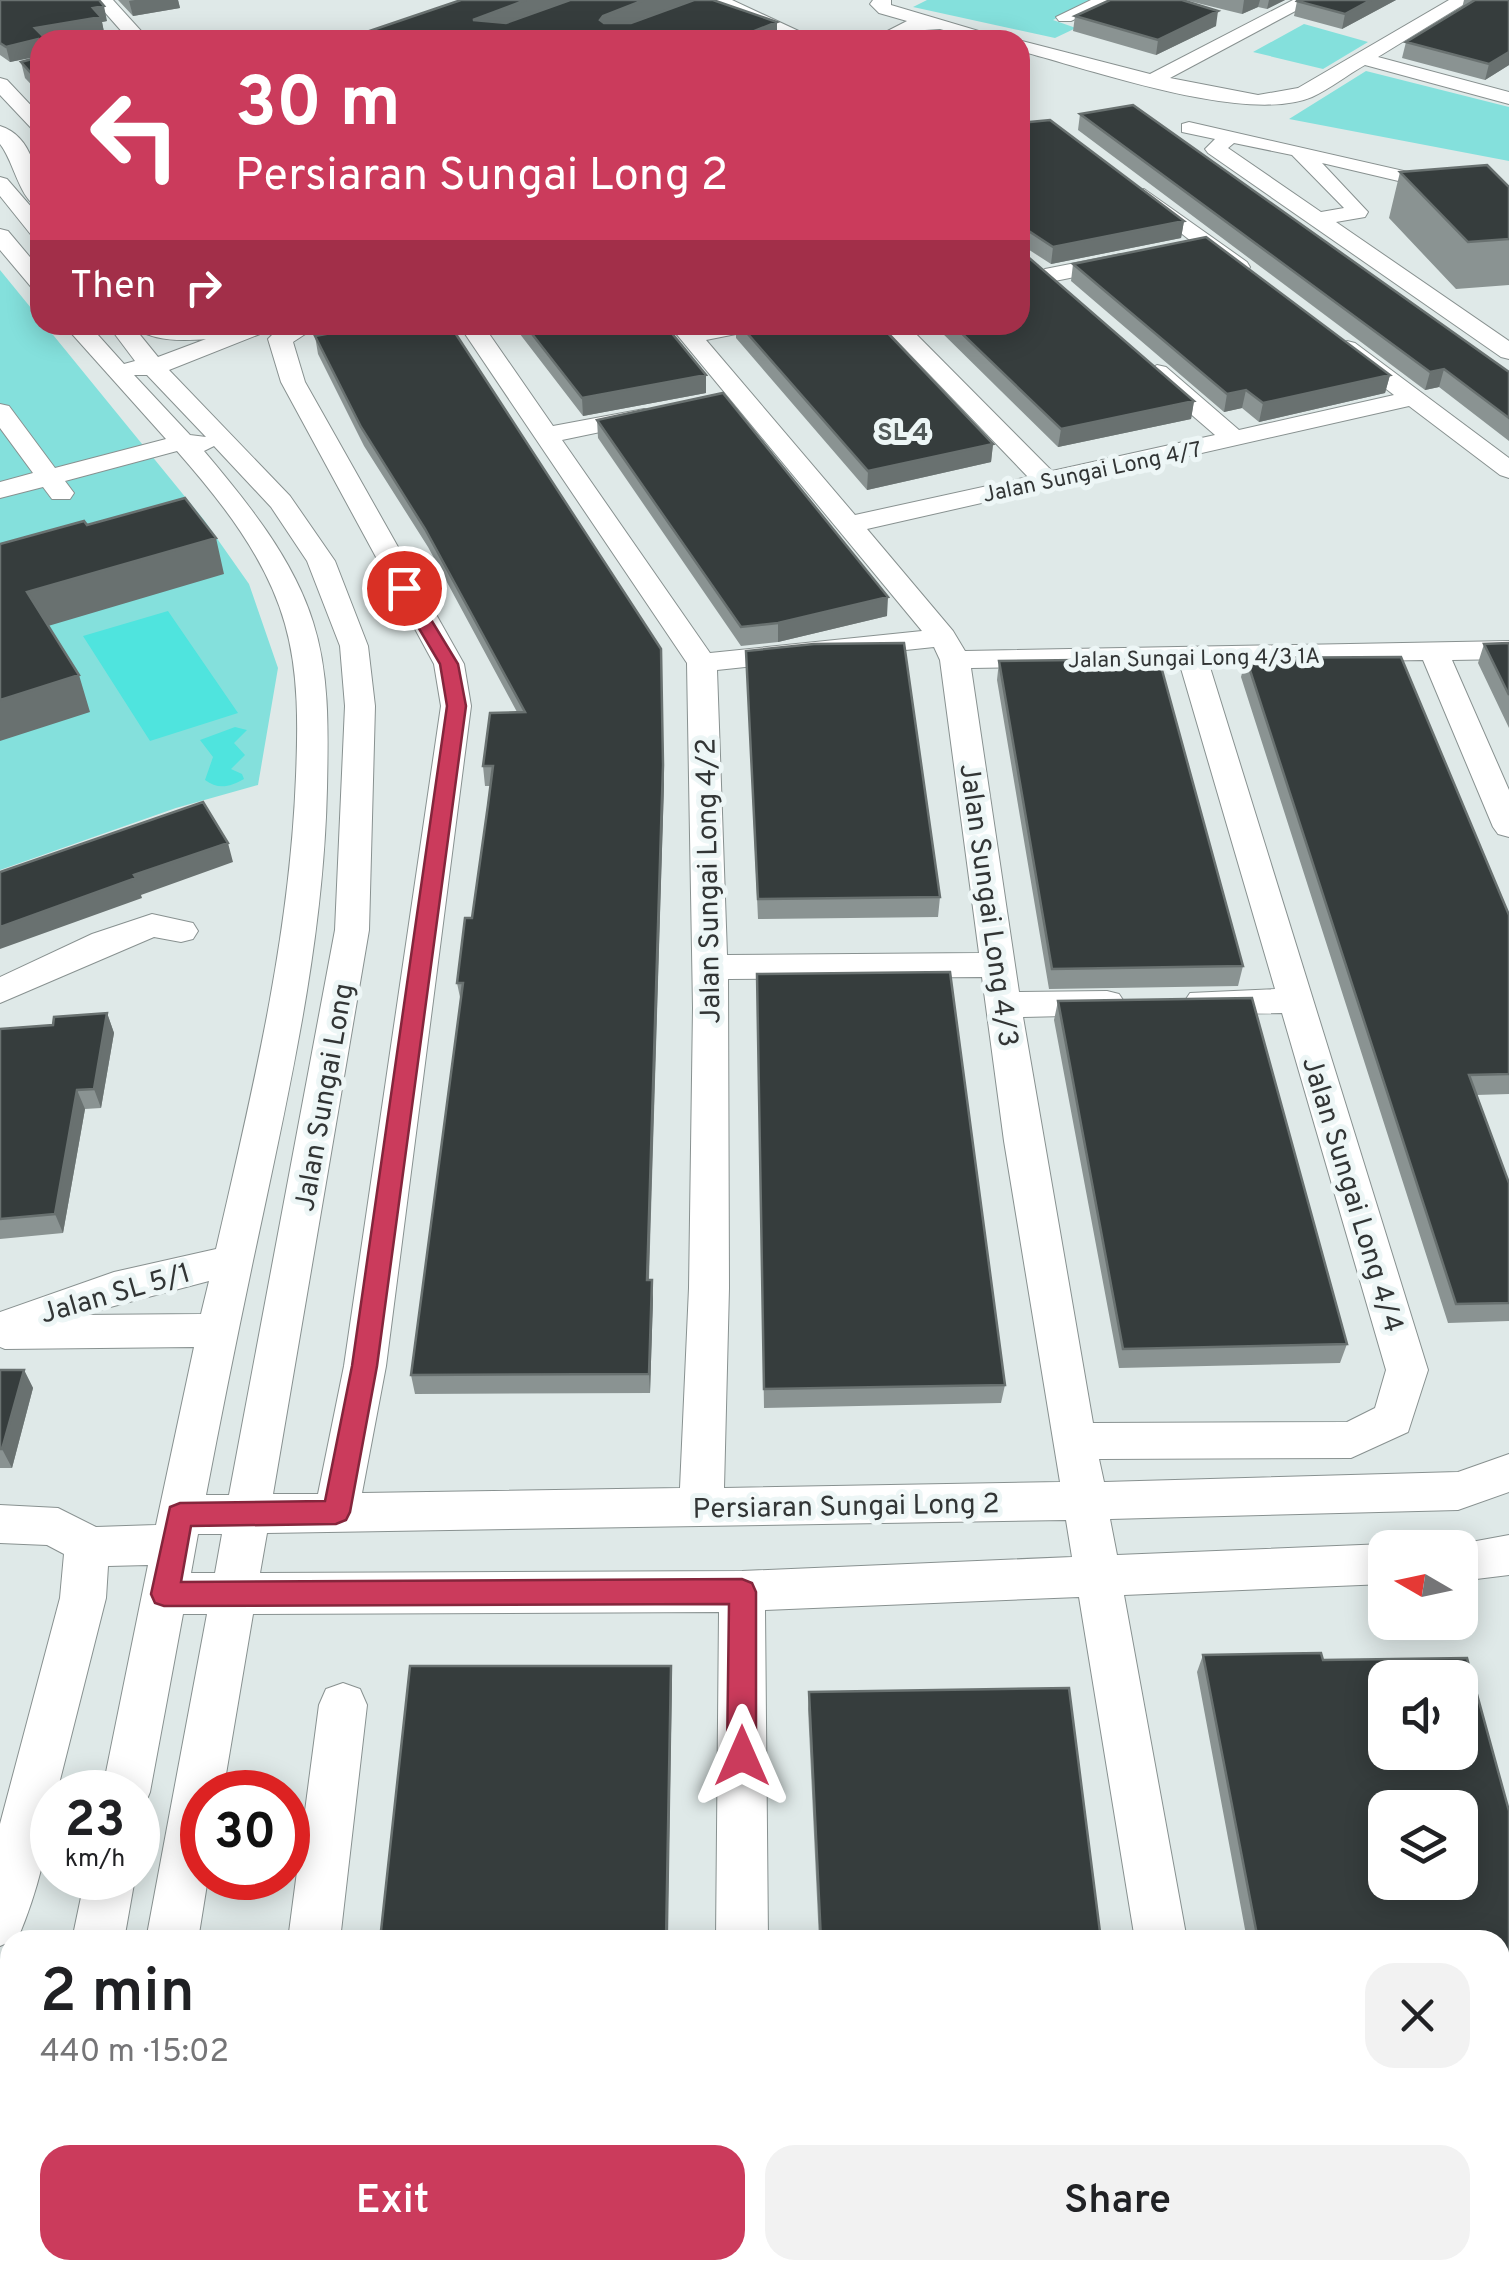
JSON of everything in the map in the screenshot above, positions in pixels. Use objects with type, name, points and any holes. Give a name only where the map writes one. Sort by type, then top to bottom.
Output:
[{"type":"street","points":[[104,0],[131,30]]},
{"type":"street","points":[[882,0],[880,7],[922,30]]},
{"type":"street","points":[[1065,17],[1107,0]]},
{"type":"street","points":[[1030,58],[1117,80],[1152,80],[1307,0]]},
{"type":"street","points":[[1030,48],[1152,80],[1258,101],[1304,93],[1462,0]]},
{"type":"street","points":[[713,3],[783,30]]},
{"type":"street","points":[[869,30],[862,12],[920,30]]},
{"type":"street","points":[[1220,18],[1256,28]]},
{"type":"street","points":[[1363,60],[1509,98]]},
{"type":"street","points":[[4,77],[30,112]]},
{"type":"street","points":[[1189,128],[1509,201]]},
{"type":"street","points":[[0,132],[19,154],[30,179]]},
{"type":"street","points":[[1230,136],[1215,149],[1509,352]]},
{"type":"street","points":[[1300,152],[1356,208],[1356,212],[1320,219]]},
{"type":"street","points":[[0,183],[30,218]]},
{"type":"street","points":[[1132,186],[1254,278]]},
{"type":"street","points":[[0,236],[30,270]]},
{"type":"street","points":[[1033,270],[1207,243]]},
{"type":"street","points":[[1033,270],[1072,299]]},
{"type":"street","name":"Jalan Sungai Long","points":[[85,335],[103,356],[140,369],[186,400],[206,445],[292,603],[311,669],[312,774],[305,888],[284,1025],[130,1770]]},
{"type":"street","name":"Jalan Sungai Long","points":[[125,335],[140,369],[206,445],[280,502],[321,561],[354,646],[360,706],[352,930],[174,1930]]},
{"type":"street","points":[[140,369],[218,335]]},
{"type":"street","points":[[186,400],[192,374],[223,335]]},
{"type":"street","points":[[287,335],[280,339],[293,382],[449,664],[456,706],[365,1366],[336,1512]]},
{"type":"street","points":[[478,335],[702,664]]},
{"type":"street","points":[[689,335],[949,649]]},
{"type":"street","points":[[904,335],[1047,481]]},
{"type":"street","points":[[1334,338],[1509,470]]},
{"type":"street","name":"Jalan Sungai Long 4/7","points":[[1143,360],[1235,439]]},
{"type":"street","points":[[704,404],[741,397]]},
{"type":"street","points":[[1235,439],[1414,398]]},
{"type":"street","points":[[0,411],[55,485]]},
{"type":"street","points":[[548,435],[668,411]]},
{"type":"street","name":"Jalan Sungai Long 4/7","points":[[848,525],[1235,439]]},
{"type":"street","points":[[0,510],[55,485],[206,445]]},
{"type":"street","points":[[0,490],[55,485]]},
{"type":"street","name":"Jalan Sungai Long 4/3 1A","points":[[702,664],[949,649],[1194,658],[1509,650]]},
{"type":"street","name":"Jalan Sungai Long 4/3","points":[[949,649],[1023,1141],[1159,1930]]},
{"type":"street","points":[[1434,652],[1509,828]]},
{"type":"street","name":"Jalan Sungai Long 4/4","points":[[1074,1442],[1351,1440],[1393,1420],[1407,1370],[1194,658]]},
{"type":"street","name":"Jalan Sungai Long 4/2","points":[[701,1508],[710,1288],[711,966],[702,664]]},
{"type":"street","points":[[0,990],[66,963]]},
{"type":"street","points":[[711,966],[998,964]]},
{"type":"street","points":[[1004,1004],[1295,1001]]},
{"type":"street","name":"Jalan SL 5/1","points":[[0,1331],[51,1306],[98,1292],[166,1273],[233,1262]]},
{"type":"street","name":"Jalan SL 5/1","points":[[0,1331],[218,1330]]},
{"type":"street","name":"Persiaran Sungai Long 2","points":[[87,1547],[248,1514],[1086,1502],[1458,1491],[1509,1473]]},
{"type":"street","points":[[0,1524],[46,1524],[75,1532],[87,1547],[83,1598],[0,1920]]},
{"type":"street","points":[[1478,1559],[1509,1556]]},
{"type":"street","points":[[164,1594],[742,1592],[1368,1565]]},
{"type":"street","points":[[742,1592],[742,1930]]},
{"type":"street","points":[[315,1930],[342,1705]]},
{"type":"street","points":[[100,1930],[106,1900]]},
{"type":"shaded area","points":[[927,0],[1092,0],[1053,20],[1076,28],[1055,38],[913,7]]},
{"type":"shaded area","points":[[1304,24],[1368,42],[1323,69],[1253,52]]},
{"type":"shaded area","points":[[1366,71],[1509,107],[1509,161],[1289,119]]},
{"type":"shaded area","points":[[0,270],[30,307],[30,335],[53,335],[204,520],[249,584],[278,668],[258,785],[176,808],[0,870]]},
{"type":"shaded area","points":[[168,611],[238,713],[150,741],[83,636]]},
{"type":"shaded area","points":[[235,727],[247,730],[234,743],[245,755],[231,769],[244,779],[215,785],[205,780],[213,757],[200,740]]},
{"type":"building","points":[[0,0],[99,0],[104,6],[93,8],[101,17],[35,28],[30,30],[30,41],[6,47],[0,43]]},
{"type":"building","points":[[461,0],[526,0],[473,20],[506,23],[570,0],[644,0],[603,16],[600,20],[604,23],[631,23],[694,0],[713,0],[777,22],[757,30],[372,30]]},
{"type":"building","points":[[1110,0],[1182,0],[1218,11],[1158,40],[1075,16]]},
{"type":"building","points":[[1298,0],[1371,0],[1345,14]]},
{"type":"building","points":[[1475,0],[1509,0],[1509,52],[1489,64],[1406,42]]},
{"type":"building","points":[[1133,105],[1509,372],[1509,418],[1444,369],[1430,372],[1080,114]]},
{"type":"building","points":[[1050,120],[1184,221],[1053,247],[1030,232],[1030,122]]},
{"type":"building","points":[[1487,165],[1509,187],[1509,239],[1468,242],[1400,172]]},
{"type":"building","points":[[1206,237],[1390,375],[1263,403],[1246,390],[1227,394],[1073,264]]},
{"type":"building","points":[[1030,259],[1194,401],[1061,429],[963,335],[1030,335]]},
{"type":"building","points":[[457,335],[661,649],[663,765],[647,1280],[652,1280],[649,1374],[411,1375],[463,983],[457,983],[465,918],[472,918],[493,766],[483,766],[490,713],[525,712],[425,529],[361,427],[315,336]]},
{"type":"building","points":[[533,335],[673,335],[706,375],[582,398]]},
{"type":"building","points":[[749,335],[889,335],[993,444],[868,471]]},
{"type":"building","points":[[723,393],[888,597],[778,623],[741,627],[597,420]]},
{"type":"building","points":[[185,498],[216,538],[27,592],[79,675],[0,700],[0,544]]},
{"type":"building","points":[[904,643],[940,897],[758,899],[746,651],[814,644]]},
{"type":"building","points":[[1509,643],[1509,695],[1484,644]]},
{"type":"building","points":[[1401,657],[1509,915],[1509,1074],[1469,1075],[1509,1183],[1509,1303],[1456,1304],[1246,658]]},
{"type":"building","points":[[1159,659],[1243,966],[1052,969],[999,661]]},
{"type":"building","points":[[203,802],[228,843],[0,927],[0,872]]},
{"type":"building","points":[[950,972],[1005,1385],[764,1389],[757,974]]},
{"type":"building","points":[[1252,998],[1347,1344],[1123,1349],[1058,1001]]},
{"type":"building","points":[[107,1013],[94,1089],[77,1090],[55,1214],[0,1219],[0,1029],[53,1025],[54,1017]]},
{"type":"building","points":[[0,1370],[24,1370],[2,1449],[0,1449]]},
{"type":"building","points":[[1321,1653],[1323,1660],[1467,1658],[1368,1660],[1368,1770],[1478,1770],[1478,1698],[1509,1811],[1509,1930],[1256,1930],[1203,1655]]},
{"type":"building","points":[[410,1666],[671,1666],[666,1930],[381,1930]]},
{"type":"building","points":[[1069,1688],[1100,1930],[821,1930],[809,1692]]},
{"type":"district","name":"SL 4","points":[[903,431]]},
{"type":"route","points":[[404,588],[449,664],[456,706],[365,1366],[336,1512],[180,1515],[164,1594],[742,1592],[742,1756]]}]
